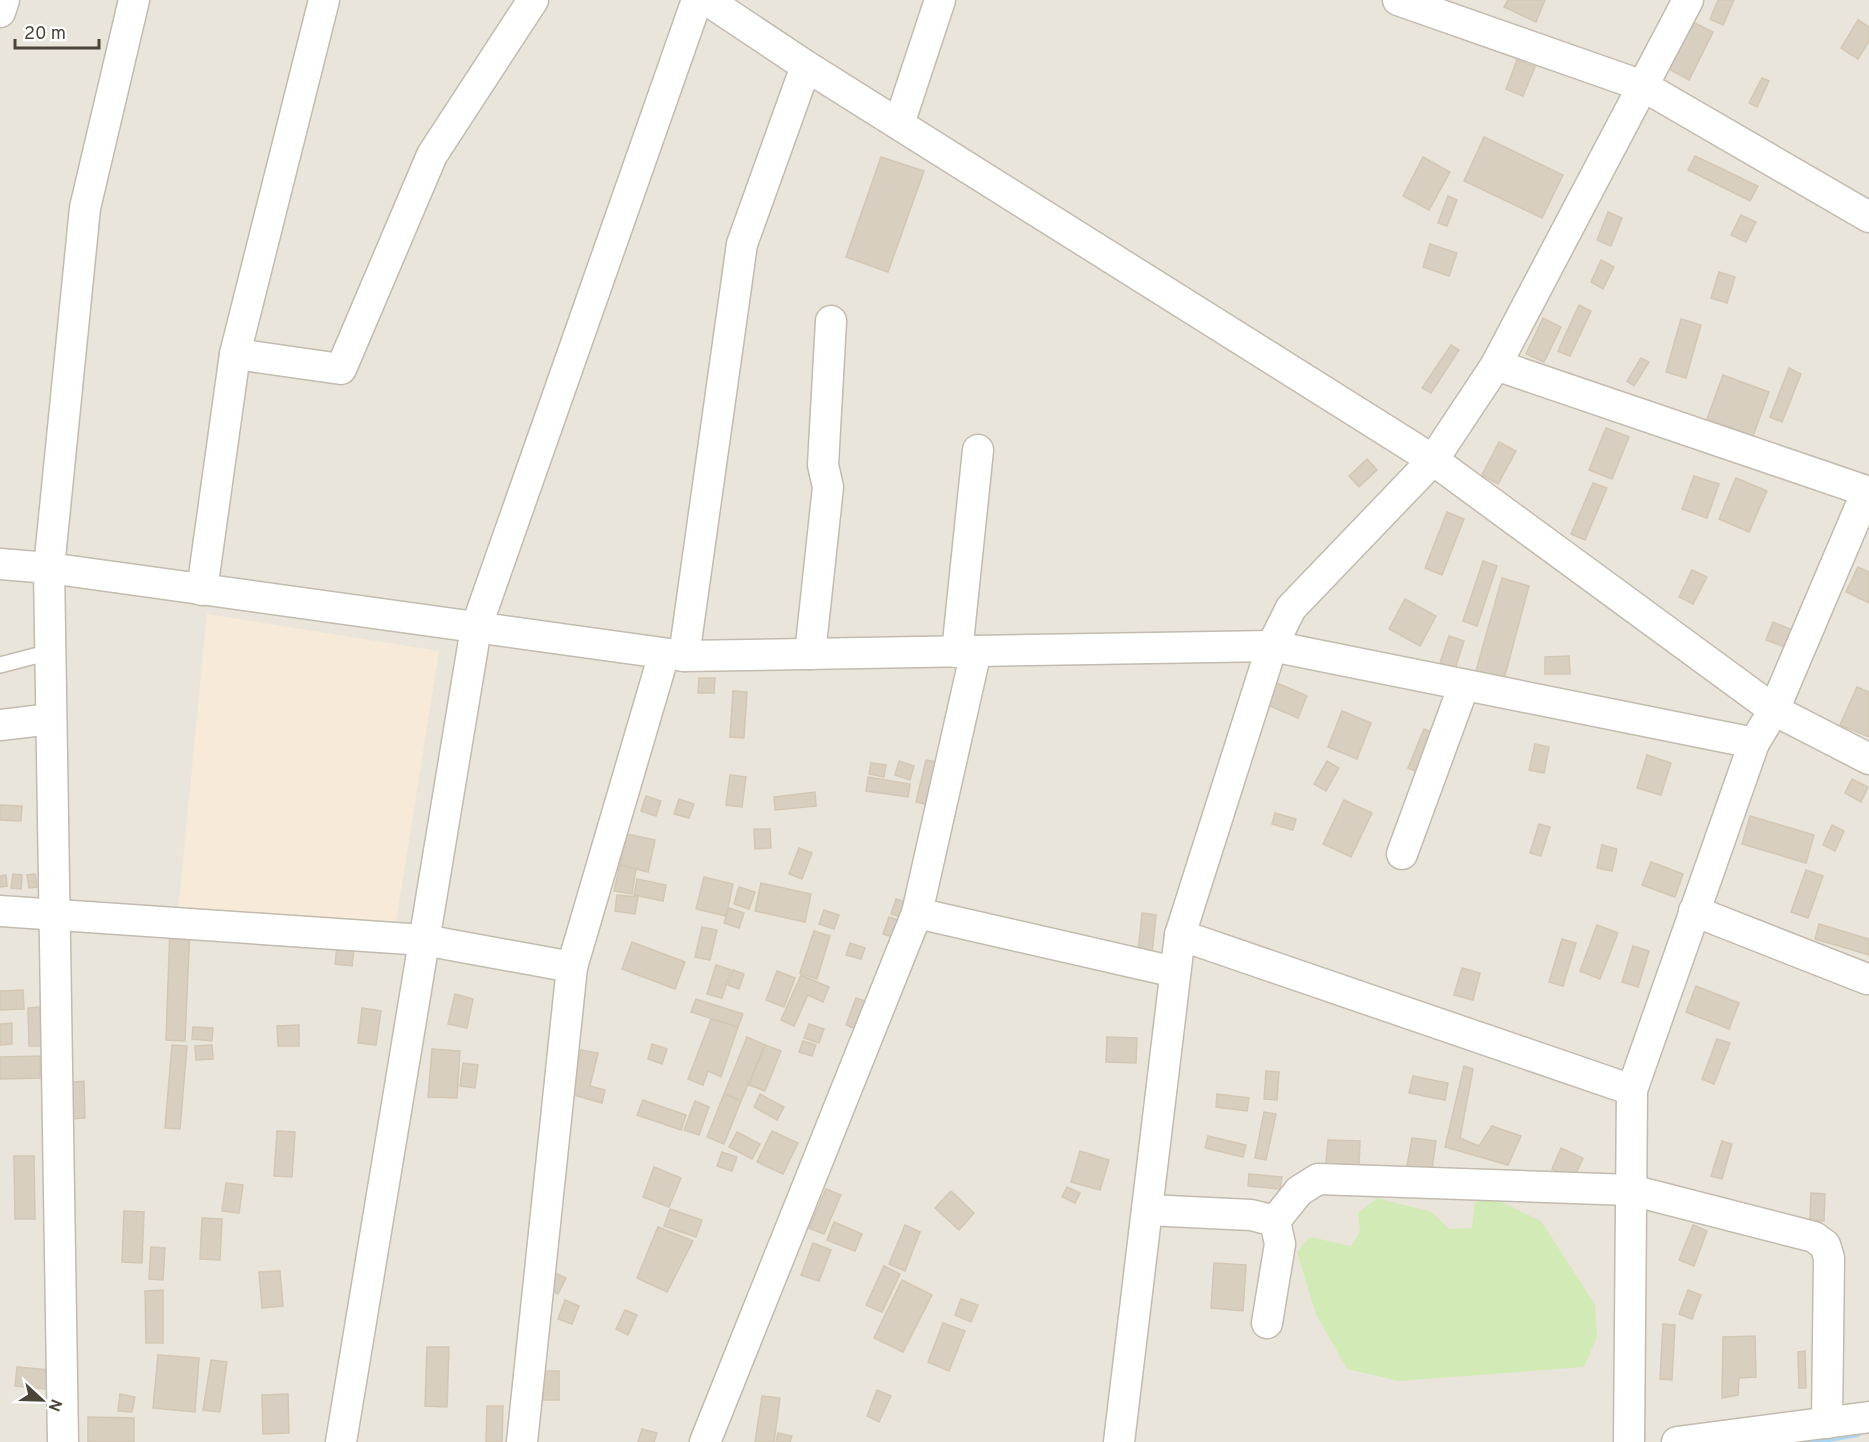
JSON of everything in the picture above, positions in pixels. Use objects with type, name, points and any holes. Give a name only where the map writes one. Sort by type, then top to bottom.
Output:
[{"type":"street","points":[[0,12],[4,0]]},
{"type":"street","points":[[63,1442],[49,568],[85,208],[134,0]]},
{"type":"street","points":[[202,590],[235,354],[324,0]]},
{"type":"street","points":[[235,354],[341,369],[432,155],[532,0]]},
{"type":"street","points":[[341,1442],[476,628],[697,0]]},
{"type":"street","points":[[707,0],[806,66],[1433,460],[1774,710],[1869,759]]},
{"type":"street","points":[[899,124],[940,0]]},
{"type":"street","points":[[1398,0],[1643,86],[1869,217]]},
{"type":"street","points":[[1119,1442],[1180,935],[1272,646],[1291,608],[1433,460],[1496,365],[1688,0]]},
{"type":"street","points":[[522,1442],[572,967],[674,655],[742,244],[806,66]]},
{"type":"street","points":[[810,654],[828,487],[823,465],[831,321]]},
{"type":"street","points":[[1496,365],[1868,491],[1774,710],[1754,743],[1632,1090],[1629,1442]]},
{"type":"street","points":[[705,1442],[917,913],[967,652],[978,450]]},
{"type":"street","points":[[0,564],[49,568],[674,655],[1272,646],[1754,743]]},
{"type":"street","points":[[1402,854],[1464,685]]},
{"type":"street","points":[[0,725],[51,719]]},
{"type":"street","points":[[0,911],[424,940],[572,967]]},
{"type":"street","points":[[1694,911],[1867,979]]},
{"type":"street","points":[[917,913],[1175,972]]},
{"type":"street","points":[[1180,935],[1632,1090]]},
{"type":"street","points":[[1275,1221],[1299,1191],[1318,1179],[1631,1190],[1814,1238],[1825,1245],[1829,1258],[1827,1423]]},
{"type":"street","points":[[1147,1210],[1251,1215],[1275,1221]]},
{"type":"street","points":[[1267,1323],[1280,1244],[1275,1221]]},
{"type":"street","points":[[1677,1442],[1869,1417]]},
{"type":"lane","points":[[0,665],[50,652]]},
{"type":"shaded area","points":[[0,0],[1869,0],[1869,1442],[0,1442]]},
{"type":"shaded area","points":[[207,614],[439,651],[395,929],[178,912]]},
{"type":"green space","points":[[1492,1197],[1541,1221],[1595,1304],[1597,1337],[1584,1367],[1399,1381],[1347,1369],[1316,1314],[1297,1252],[1310,1237],[1351,1246],[1360,1231],[1358,1213],[1377,1198],[1432,1212],[1449,1229],[1472,1228],[1475,1202]]},
{"type":"building","points":[[1508,0],[1545,0],[1536,22],[1504,7]]},
{"type":"building","points":[[1718,0],[1734,0],[1723,25],[1710,19]]},
{"type":"building","points":[[1858,20],[1869,27],[1869,41],[1858,59],[1841,48]]},
{"type":"building","points":[[1691,21],[1713,32],[1689,80],[1667,68]]},
{"type":"building","points":[[1517,60],[1535,67],[1523,96],[1506,89]]},
{"type":"building","points":[[1762,78],[1769,81],[1757,107],[1749,103]]},
{"type":"building","points":[[1484,137],[1563,175],[1542,218],[1464,181]]},
{"type":"building","points":[[1695,156],[1758,186],[1750,201],[1688,170]]},
{"type":"building","points":[[881,157],[924,171],[888,272],[846,257]]},
{"type":"building","points":[[1423,157],[1450,172],[1429,210],[1403,196]]},
{"type":"building","points":[[1448,196],[1457,200],[1447,226],[1438,223]]},
{"type":"building","points":[[1608,212],[1622,218],[1611,246],[1597,240]]},
{"type":"building","points":[[1741,215],[1756,222],[1746,242],[1731,235]]},
{"type":"building","points":[[1430,244],[1457,253],[1449,276],[1423,267]]},
{"type":"building","points":[[1601,260],[1614,267],[1603,289],[1591,282]]},
{"type":"building","points":[[1719,272],[1735,277],[1727,303],[1711,298]]},
{"type":"building","points":[[1579,305],[1591,311],[1570,356],[1558,351]]},
{"type":"building","points":[[1543,318],[1561,327],[1544,362],[1526,354]]},
{"type":"building","points":[[1681,319],[1701,325],[1686,378],[1666,372]]},
{"type":"building","points":[[1451,345],[1459,350],[1431,393],[1422,388]]},
{"type":"building","points":[[1641,358],[1649,362],[1634,386],[1627,381]]},
{"type":"building","points":[[1789,368],[1801,374],[1782,422],[1770,417]]},
{"type":"building","points":[[1723,375],[1769,392],[1753,436],[1707,419]]},
{"type":"building","points":[[1606,428],[1629,437],[1612,479],[1589,470]]},
{"type":"building","points":[[1499,442],[1516,451],[1498,484],[1482,475]]},
{"type":"building","points":[[1367,459],[1377,470],[1359,487],[1349,476]]},
{"type":"building","points":[[1694,476],[1719,484],[1707,518],[1682,509]]},
{"type":"building","points":[[1736,478],[1767,491],[1749,532],[1719,519]]},
{"type":"building","points":[[1593,483],[1607,488],[1585,540],[1571,534]]},
{"type":"building","points":[[1447,512],[1464,519],[1442,575],[1425,568]]},
{"type":"building","points":[[1483,561],[1497,566],[1477,626],[1463,621]]},
{"type":"building","points":[[1858,567],[1869,572],[1869,603],[1846,592]]},
{"type":"building","points":[[1692,570],[1707,577],[1693,604],[1679,597]]},
{"type":"building","points":[[1502,578],[1529,586],[1504,679],[1476,671]]},
{"type":"building","points":[[1405,599],[1436,616],[1420,646],[1389,629]]},
{"type":"building","points":[[1773,622],[1792,630],[1785,647],[1766,640]]},
{"type":"building","points":[[1449,636],[1464,641],[1455,669],[1440,663]]},
{"type":"building","points":[[1569,656],[1570,674],[1545,674],[1545,657]]},
{"type":"building","points":[[699,678],[715,678],[714,693],[698,693]]},
{"type":"building","points":[[1270,680],[1307,696],[1298,718],[1260,702]]},
{"type":"building","points":[[1857,687],[1869,692],[1869,737],[1840,725]]},
{"type":"building","points":[[733,691],[747,692],[744,738],[730,737]]},
{"type":"building","points":[[1342,711],[1371,723],[1357,759],[1328,747]]},
{"type":"building","points":[[1424,729],[1434,733],[1418,772],[1408,768]]},
{"type":"building","points":[[1535,744],[1549,747],[1544,773],[1529,770]]},
{"type":"building","points":[[1647,755],[1671,763],[1661,795],[1637,788]]},
{"type":"building","points":[[926,760],[943,763],[934,806],[916,802]]},
{"type":"building","points":[[899,761],[914,766],[910,780],[895,775]]},
{"type":"building","points":[[1327,761],[1339,768],[1326,791],[1314,784]]},
{"type":"building","points":[[871,763],[886,765],[884,777],[869,774]]},
{"type":"building","points":[[730,775],[746,777],[742,807],[726,805]]},
{"type":"building","points":[[868,777],[910,784],[908,797],[866,791]]},
{"type":"building","points":[[1852,779],[1868,787],[1861,802],[1845,793]]},
{"type":"building","points":[[815,792],[816,806],[775,810],[774,797]]},
{"type":"building","points":[[646,796],[661,801],[656,816],[641,811]]},
{"type":"building","points":[[679,799],[694,804],[689,818],[674,814]]},
{"type":"building","points":[[1344,800],[1372,813],[1351,857],[1323,844]]},
{"type":"building","points":[[0,805],[22,806],[21,821],[0,820]]},
{"type":"building","points":[[1275,813],[1296,819],[1293,830],[1272,824]]},
{"type":"building","points":[[1750,816],[1814,835],[1806,863],[1742,844]]},
{"type":"building","points":[[1539,824],[1550,827],[1541,856],[1530,853]]},
{"type":"building","points":[[1832,825],[1844,831],[1835,851],[1823,845]]},
{"type":"building","points":[[754,829],[770,829],[771,848],[755,849]]},
{"type":"building","points":[[627,834],[655,840],[648,872],[620,865]]},
{"type":"building","points":[[1602,845],[1617,849],[1612,871],[1597,868]]},
{"type":"building","points":[[799,848],[812,853],[802,879],[789,874]]},
{"type":"building","points":[[1651,862],[1683,874],[1675,897],[1642,885]]},
{"type":"building","points":[[620,865],[636,869],[632,894],[614,891]]},
{"type":"building","points":[[1806,870],[1823,876],[1808,918],[1791,912]]},
{"type":"building","points":[[13,874],[22,875],[21,889],[11,888]]},
{"type":"building","points":[[35,874],[37,887],[29,888],[27,875]]},
{"type":"building","points":[[6,875],[7,886],[0,887],[0,876]]},
{"type":"building","points":[[704,877],[733,884],[726,916],[696,909]]},
{"type":"building","points":[[637,879],[666,885],[663,901],[634,895]]},
{"type":"building","points":[[761,883],[811,894],[805,922],[755,911]]},
{"type":"building","points":[[739,887],[755,892],[749,909],[734,904]]},
{"type":"building","points":[[617,895],[638,897],[635,914],[615,911]]},
{"type":"building","points":[[896,899],[913,904],[908,919],[891,914]]},
{"type":"building","points":[[729,908],[744,913],[739,928],[724,923]]},
{"type":"building","points":[[824,910],[839,915],[834,929],[819,924]]},
{"type":"building","points":[[1142,913],[1156,915],[1152,954],[1138,953]]},
{"type":"building","points":[[889,917],[905,922],[899,939],[883,934]]},
{"type":"building","points":[[1819,924],[1869,939],[1869,955],[1815,939]]},
{"type":"building","points":[[1597,925],[1618,933],[1600,979],[1580,971]]},
{"type":"building","points":[[170,926],[190,926],[185,1041],[166,1040]]},
{"type":"building","points":[[702,927],[717,930],[710,960],[695,957]]},
{"type":"building","points":[[814,931],[830,936],[817,979],[800,973]]},
{"type":"building","points":[[1562,939],[1576,943],[1563,986],[1549,982]]},
{"type":"building","points":[[632,942],[685,962],[675,989],[622,969]]},
{"type":"building","points":[[850,943],[865,948],[861,959],[846,955]]},
{"type":"building","points":[[1633,946],[1649,951],[1638,987],[1622,982]]},
{"type":"building","points":[[337,947],[354,949],[352,966],[335,964]]},
{"type":"building","points":[[716,965],[731,970],[722,998],[707,994]]},
{"type":"building","points":[[1462,968],[1480,973],[1473,1000],[1454,995]]},
{"type":"building","points":[[733,970],[744,974],[739,989],[728,985]]},
{"type":"building","points":[[777,971],[795,978],[784,1007],[766,1000]]},
{"type":"building","points":[[801,975],[829,987],[823,1002],[808,995],[794,1026],[781,1020]]},
{"type":"building","points":[[1696,986],[1739,1003],[1729,1029],[1686,1012]]},
{"type":"building","points":[[23,990],[24,1009],[0,1010],[0,991]]},
{"type":"building","points":[[455,994],[473,999],[467,1028],[448,1024]]},
{"type":"building","points":[[856,998],[871,1003],[861,1031],[846,1025]]},
{"type":"building","points":[[696,999],[743,1014],[738,1027],[691,1012]]},
{"type":"building","points":[[40,1007],[41,1046],[29,1046],[28,1008]]},
{"type":"building","points":[[362,1008],[381,1011],[376,1045],[358,1043]]},
{"type":"building","points":[[711,1019],[738,1027],[721,1077],[708,1071],[703,1085],[688,1079]]},
{"type":"building","points":[[12,1023],[12,1044],[0,1045],[0,1024]]},
{"type":"building","points":[[809,1024],[824,1029],[819,1043],[804,1038]]},
{"type":"building","points":[[299,1025],[299,1046],[278,1046],[277,1026]]},
{"type":"building","points":[[193,1027],[213,1028],[212,1041],[192,1039]]},
{"type":"building","points":[[747,1037],[765,1045],[741,1101],[724,1094]]},
{"type":"building","points":[[1107,1037],[1137,1038],[1136,1063],[1106,1062]]},
{"type":"building","points":[[1717,1039],[1730,1043],[1714,1084],[1702,1079]]},
{"type":"building","points":[[803,1041],[816,1045],[812,1056],[799,1052]]},
{"type":"building","points":[[652,1044],[667,1049],[662,1064],[648,1059]]},
{"type":"building","points":[[172,1045],[187,1046],[180,1129],[165,1128]]},
{"type":"building","points":[[212,1045],[213,1059],[196,1060],[195,1046]]},
{"type":"building","points":[[765,1045],[781,1051],[765,1091],[749,1085]]},
{"type":"building","points":[[432,1049],[460,1051],[457,1098],[428,1097]]},
{"type":"building","points":[[581,1050],[598,1053],[590,1086],[605,1090],[602,1103],[570,1094]]},
{"type":"building","points":[[40,1056],[40,1078],[0,1079],[0,1057]]},
{"type":"building","points":[[463,1063],[478,1065],[475,1088],[460,1086]]},
{"type":"building","points":[[1464,1066],[1473,1069],[1460,1138],[1479,1146],[1492,1126],[1521,1136],[1508,1165],[1445,1147]]},
{"type":"building","points":[[1266,1071],[1279,1072],[1277,1100],[1264,1099]]},
{"type":"building","points":[[1413,1076],[1448,1083],[1445,1100],[1409,1093]]},
{"type":"building","points":[[84,1081],[85,1118],[66,1119],[64,1083]]},
{"type":"building","points":[[724,1094],[741,1101],[724,1144],[707,1137]]},
{"type":"building","points":[[760,1094],[784,1107],[777,1120],[754,1107]]},
{"type":"building","points":[[1217,1094],[1249,1098],[1247,1111],[1216,1107]]},
{"type":"building","points":[[643,1100],[686,1115],[681,1130],[637,1115]]},
{"type":"building","points":[[695,1101],[709,1107],[699,1135],[684,1130]]},
{"type":"building","points":[[1264,1112],[1276,1114],[1266,1160],[1255,1158]]},
{"type":"building","points":[[277,1131],[295,1132],[292,1177],[274,1176]]},
{"type":"building","points":[[772,1131],[798,1143],[783,1174],[757,1162]]},
{"type":"building","points":[[737,1132],[760,1144],[752,1159],[729,1147]]},
{"type":"building","points":[[1208,1136],[1246,1145],[1243,1157],[1205,1148]]},
{"type":"building","points":[[1412,1138],[1436,1141],[1430,1182],[1405,1177]]},
{"type":"building","points":[[1328,1140],[1360,1141],[1359,1165],[1326,1164]]},
{"type":"building","points":[[1722,1141],[1732,1144],[1722,1179],[1711,1176]]},
{"type":"building","points":[[1561,1148],[1583,1158],[1574,1178],[1552,1169]]},
{"type":"building","points":[[1080,1151],[1109,1160],[1100,1190],[1071,1182]]},
{"type":"building","points":[[722,1152],[737,1157],[732,1171],[717,1166]]},
{"type":"building","points":[[14,1156],[34,1156],[35,1219],[15,1219]]},
{"type":"building","points":[[654,1167],[681,1178],[669,1207],[643,1197]]},
{"type":"building","points":[[1249,1174],[1282,1177],[1280,1189],[1248,1186]]},
{"type":"building","points":[[226,1183],[243,1185],[239,1213],[222,1211]]},
{"type":"building","points":[[1067,1187],[1080,1193],[1075,1203],[1062,1197]]},
{"type":"building","points":[[826,1189],[841,1195],[824,1234],[809,1228]]},
{"type":"building","points":[[951,1191],[974,1213],[959,1230],[935,1208]]},
{"type":"building","points":[[1811,1193],[1825,1194],[1824,1221],[1810,1221]]},
{"type":"building","points":[[670,1209],[702,1220],[696,1237],[664,1226]]},
{"type":"building","points":[[124,1211],[144,1212],[142,1263],[122,1262]]},
{"type":"building","points":[[202,1218],[222,1219],[220,1260],[200,1259]]},
{"type":"building","points":[[834,1222],[862,1234],[855,1251],[827,1240]]},
{"type":"building","points":[[905,1225],[920,1232],[905,1271],[889,1264]]},
{"type":"building","points":[[1693,1225],[1707,1231],[1694,1266],[1679,1260]]},
{"type":"building","points":[[658,1227],[693,1241],[667,1292],[637,1278]]},
{"type":"building","points":[[813,1243],[831,1250],[819,1281],[801,1275]]},
{"type":"building","points":[[151,1247],[165,1248],[163,1280],[149,1279]]},
{"type":"building","points":[[1214,1263],[1246,1265],[1243,1311],[1211,1308]]},
{"type":"building","points":[[884,1266],[900,1274],[882,1312],[866,1305]]},
{"type":"building","points":[[280,1271],[283,1306],[262,1308],[259,1272]]},
{"type":"building","points":[[553,1272],[566,1278],[558,1294],[545,1288]]},
{"type":"building","points":[[902,1280],[932,1295],[903,1352],[874,1338]]},
{"type":"building","points":[[163,1290],[163,1343],[146,1343],[145,1291]]},
{"type":"building","points":[[1688,1290],[1701,1295],[1692,1319],[1679,1314]]},
{"type":"building","points":[[961,1299],[978,1305],[971,1322],[955,1315]]},
{"type":"building","points":[[565,1300],[579,1306],[572,1324],[558,1319]]},
{"type":"building","points":[[625,1310],[637,1315],[628,1335],[616,1329]]},
{"type":"building","points":[[943,1323],[965,1331],[949,1371],[928,1362]]},
{"type":"building","points":[[1663,1324],[1675,1325],[1672,1380],[1660,1379]]},
{"type":"building","points":[[1755,1336],[1756,1377],[1739,1378],[1738,1395],[1722,1398],[1723,1337]]},
{"type":"building","points":[[427,1347],[449,1347],[447,1407],[425,1406]]},
{"type":"building","points":[[1805,1351],[1806,1388],[1799,1388],[1798,1352]]},
{"type":"building","points":[[158,1355],[199,1358],[195,1412],[153,1408]]},
{"type":"building","points":[[211,1360],[227,1362],[220,1412],[203,1410]]},
{"type":"building","points":[[17,1367],[49,1370],[47,1389],[15,1386]]},
{"type":"building","points":[[544,1371],[559,1371],[559,1400],[543,1400]]},
{"type":"building","points":[[877,1390],[891,1396],[879,1422],[867,1416]]},
{"type":"building","points":[[120,1394],[135,1397],[132,1412],[118,1411]]},
{"type":"building","points":[[288,1394],[289,1433],[263,1434],[262,1395]]},
{"type":"building","points":[[762,1396],[780,1398],[774,1442],[755,1442]]},
{"type":"building","points":[[487,1406],[503,1406],[502,1442],[486,1442]]},
{"type":"building","points":[[88,1417],[134,1418],[134,1442],[88,1442]]},
{"type":"building","points":[[642,1429],[657,1433],[654,1442],[638,1442]]},
{"type":"building","points":[[778,1433],[792,1436],[790,1442],[776,1442]]},
{"type":"waterway","points":[[1808,1442],[1857,1433]]}]
